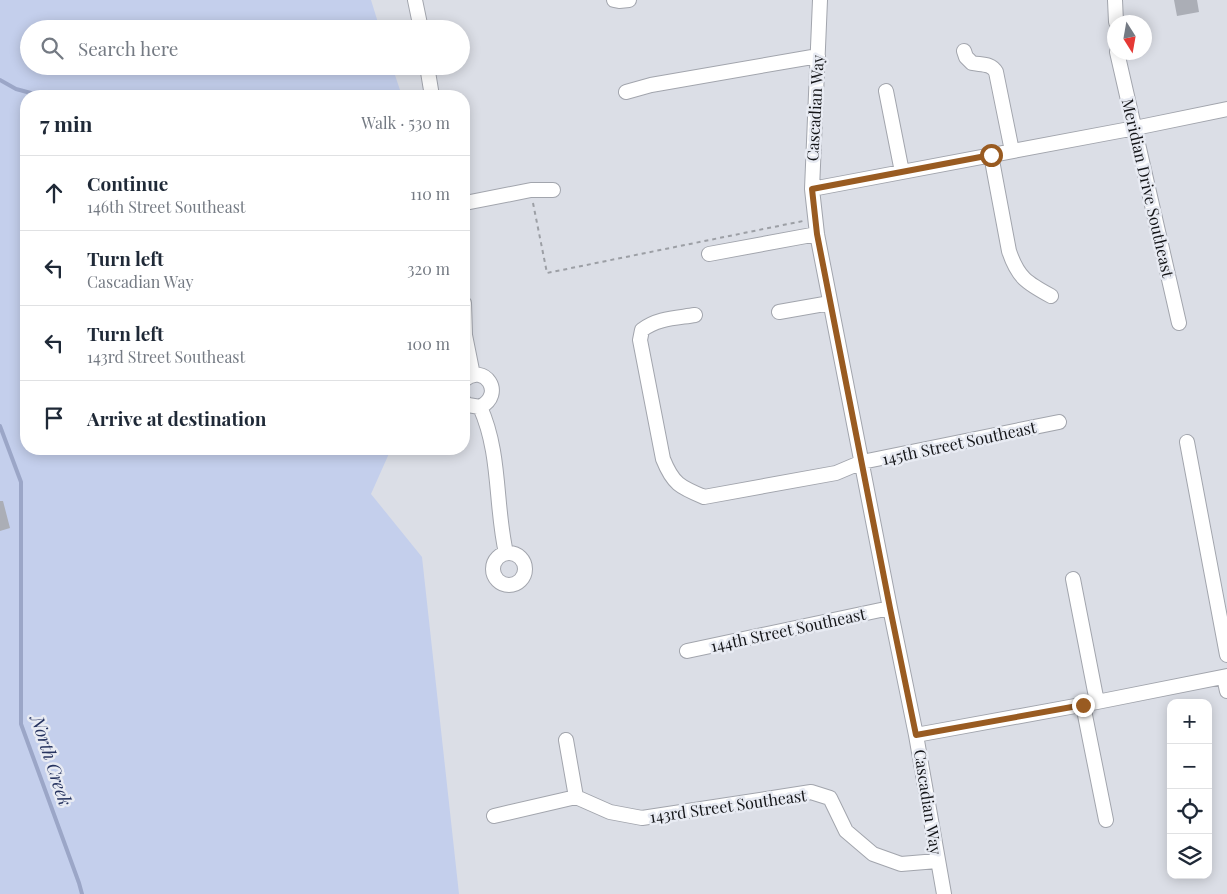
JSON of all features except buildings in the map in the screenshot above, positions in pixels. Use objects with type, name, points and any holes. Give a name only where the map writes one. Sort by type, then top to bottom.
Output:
[{"type":"street","points":[[415,0],[419,20]]},
{"type":"street","points":[[614,0],[619,2],[629,0]]},
{"type":"street","name":"Cascadian Way","points":[[820,0],[812,189],[817,234],[916,735],[944,894]]},
{"type":"street","points":[[1115,0],[1116,15]]},
{"type":"street","points":[[964,51],[966,57],[972,63],[985,64],[994,68],[996,72],[1012,151]]},
{"type":"street","points":[[626,92],[651,85],[818,56]]},
{"type":"street","name":"Meridian Drive Southeast","points":[[1119,60],[1179,323]]},
{"type":"street","points":[[429,75],[431,90]]},
{"type":"street","points":[[886,91],[902,172]]},
{"type":"street","points":[[812,189],[1227,109]]},
{"type":"street","points":[[991,155],[1009,252],[1014,264],[1021,277],[1030,285],[1051,296]]},
{"type":"street","points":[[470,205],[531,190],[553,190]]},
{"type":"street","points":[[709,254],[817,234]]},
{"type":"street","points":[[779,312],[830,303]]},
{"type":"street","name":"145th Street Southeast","points":[[695,314],[650,324],[642,330],[640,340],[663,459],[670,477],[685,490],[704,497],[836,473],[862,462],[1059,422]]},
{"type":"street","points":[[470,378],[483,376],[492,388],[491,398],[488,402],[480,407],[470,406]]},
{"type":"street","points":[[480,407],[491,436],[498,482],[501,532],[506,553]]},
{"type":"street","points":[[1187,442],[1227,655]]},
{"type":"street","points":[[1073,579],[1106,820]]},
{"type":"street","name":"144th Street Southeast","points":[[687,650],[890,608]]},
{"type":"street","points":[[916,735],[1226,676],[1227,692]]},
{"type":"street","points":[[494,816],[576,797],[566,740]]},
{"type":"street","name":"143rd Street Southeast","points":[[576,797],[610,812],[642,818],[811,792],[830,798],[846,831],[873,854],[901,864],[937,861]]},
{"type":"path","points":[[531,190],[547,273],[815,218]]},
{"type":"shaded area","points":[[0,0],[371,0],[377,20],[20,20],[20,75],[395,75],[400,90],[20,90],[20,455],[388,455],[371,494],[422,557],[459,894],[0,894]]},
{"type":"waterway","points":[[0,80],[20,90]]},
{"type":"waterway","name":"North Creek","points":[[0,426],[21,482],[21,724],[82,894]]},
{"type":"route","points":[[991,155],[812,189],[817,234],[916,735],[1083,705]]}]
